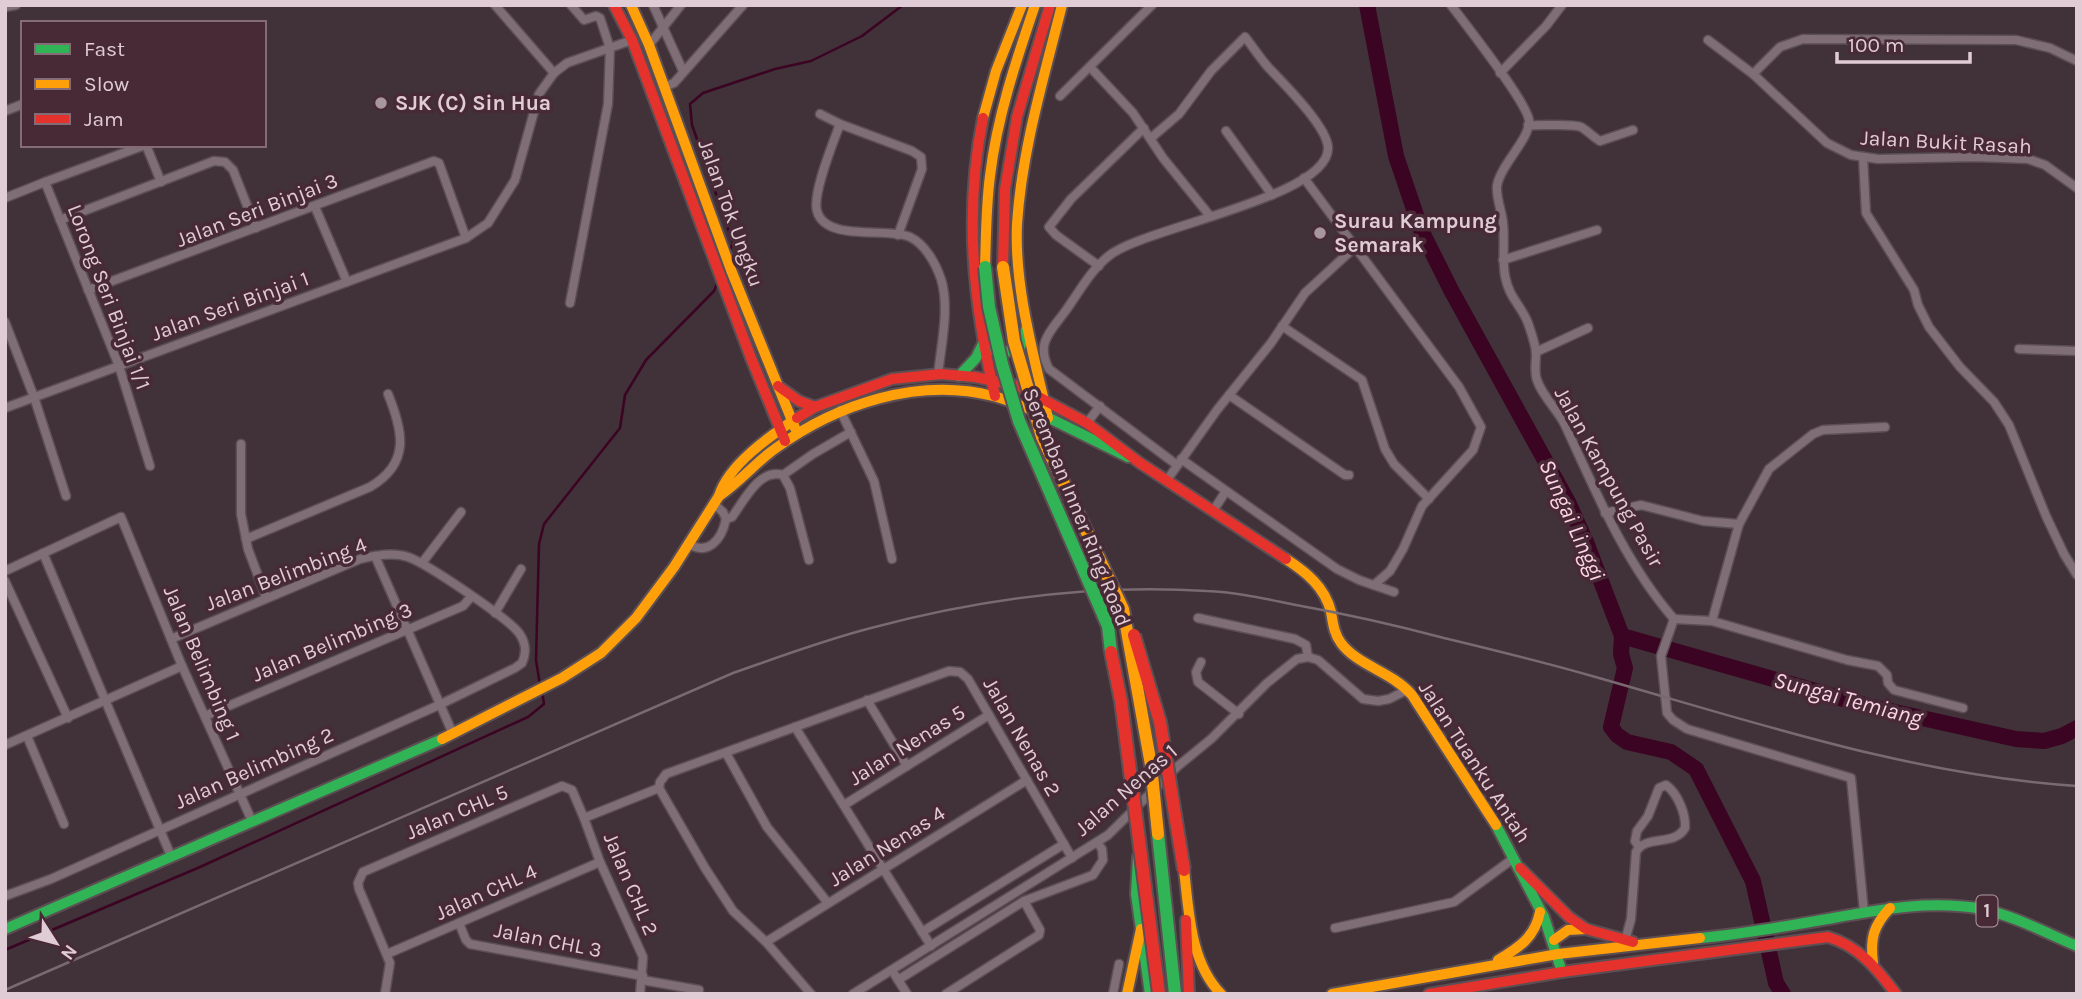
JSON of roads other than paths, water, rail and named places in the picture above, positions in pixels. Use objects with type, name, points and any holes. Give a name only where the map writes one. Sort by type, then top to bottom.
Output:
[{"type":"main road","name":"Jalan Tok Ungku","points":[[614,5],[632,40],[720,257]]},
{"type":"main road","name":"Jalan Tok Ungku","points":[[631,5],[669,85],[720,257]]},
{"type":"main road","points":[[995,396],[983,344],[971,268],[971,210],[983,120],[993,79],[1022,5]]},
{"type":"main road","name":"Seremban Inner Ring Road","points":[[1035,5],[1011,80],[995,144],[987,197],[985,267],[989,307],[1019,421],[1108,626],[1121,701],[1159,994]]},
{"type":"main road","name":"Seremban Inner Ring Road","points":[[1050,5],[1017,117],[1004,189],[1003,267],[1014,341],[1042,437],[1123,609],[1151,765],[1175,994]]},
{"type":"main road","points":[[1048,418],[1022,302],[1017,226],[1025,154],[1062,5]]},
{"type":"main road","points":[[720,257],[782,436]]},
{"type":"main road","name":"Jalan Tok Ungku","points":[[726,273],[795,428]]},
{"type":"main road","points":[[983,344],[993,353],[1007,353],[1020,348],[1027,325]]},
{"type":"main road","points":[[958,376],[976,358],[983,344]]},
{"type":"main road","name":"Jalan Tuanku Antah","points":[[795,428],[815,407],[892,379],[958,376],[1018,386],[1087,423],[1140,463],[1305,571],[1323,594],[1339,641],[1356,656],[1396,678],[1466,777],[1517,863],[1554,940],[1562,972]]},
{"type":"main road","points":[[778,386],[799,401],[815,407]]},
{"type":"main road","name":"Jalan Tuanku Antah","points":[[8,926],[453,734],[582,666],[617,639],[652,598],[734,470],[795,428],[879,397],[912,391],[934,390],[995,396],[1048,418],[1140,463]]},
{"type":"main road","points":[[1123,609],[1143,658],[1159,712],[1199,961],[1210,986],[1220,994]]},
{"type":"main road","points":[[1139,840],[1136,894],[1149,988],[1171,988],[1178,984],[1187,969]]},
{"type":"main road","points":[[1517,863],[1570,918],[1586,929],[1644,945]]},
{"type":"main road","points":[[1184,870],[1189,994]]},
{"type":"main road","name":"1","points":[[1332,994],[1558,954],[1740,934],[1864,912],[1925,905],[1981,909],[2006,916],[2077,946]]},
{"type":"main road","points":[[1873,963],[1870,941],[1872,929],[1890,908]]},
{"type":"main road","points":[[1488,965],[1514,951],[1533,935],[1541,912]]},
{"type":"main road","points":[[1127,994],[1141,929]]},
{"type":"main road","points":[[1554,940],[1568,930],[1586,929]]},
{"type":"main road","points":[[1429,994],[1496,988],[1562,972],[1828,937],[1842,940],[1873,963],[1896,994]]},
{"type":"street","points":[[5,8],[16,5]]},
{"type":"street","points":[[495,5],[554,73],[567,63],[632,40]]},
{"type":"street","points":[[570,303],[608,104],[610,48],[600,18],[596,16],[584,20],[571,5]]},
{"type":"street","points":[[653,5],[683,72]]},
{"type":"street","points":[[649,45],[681,5]]},
{"type":"street","points":[[669,85],[743,5]]},
{"type":"street","points":[[1060,96],[1152,5]]},
{"type":"street","points":[[1451,5],[1525,108],[1528,125],[1574,125],[1582,127],[1600,141],[1633,130]]},
{"type":"street","points":[[1500,73],[1556,15],[1562,5]]},
{"type":"street","points":[[1151,138],[1179,114],[1211,71],[1245,37],[1310,114],[1325,137],[1328,149],[1319,168],[1272,195],[1242,208],[1156,233],[1110,255],[1049,333],[1043,345],[1043,357],[1049,369],[1179,462],[1226,491],[1337,569],[1394,592]]},
{"type":"street","points":[[1753,74],[1780,47],[1803,39],[2016,40],[2050,48],[2077,61]]},
{"type":"street","name":"Jalan Bukit Rasah","points":[[1708,40],[1753,74],[1827,143],[1850,155],[2028,159],[2045,164],[2077,188]]},
{"type":"street","points":[[1090,67],[1119,96],[1163,158],[1210,216]]},
{"type":"street","name":"Jalan Seri Binjai 1","points":[[5,408],[466,238],[488,223],[515,180],[539,94],[554,73]]},
{"type":"street","points":[[820,114],[912,151],[921,158],[922,169],[898,235]]},
{"type":"street","points":[[840,124],[819,185],[816,210],[822,222],[836,229],[909,236],[931,257],[941,280],[944,300],[938,375]]},
{"type":"street","name":"Jalan Kampung Pasir","points":[[1528,125],[1497,186],[1504,227],[1503,260],[1511,297],[1527,320],[1536,352],[1535,373],[1538,383],[1564,422],[1605,513],[1657,600],[1674,619]]},
{"type":"street","points":[[1099,266],[1049,227],[1071,199],[1144,128]]},
{"type":"street","points":[[1226,131],[1272,195]]},
{"type":"street","points":[[5,198],[141,147]]},
{"type":"street","points":[[147,147],[161,181]]},
{"type":"street","points":[[1863,157],[1866,213],[1914,290],[1929,327],[1960,367],[1994,402],[2010,425],[2046,516],[2077,575]]},
{"type":"street","points":[[60,220],[214,161],[225,162],[233,170],[256,228]]},
{"type":"street","name":"Jalan Seri Binjai 3","points":[[88,290],[437,161],[466,238]]},
{"type":"street","points":[[1304,178],[1459,387],[1480,427],[1473,450],[1422,506],[1390,571],[1374,586]]},
{"type":"street","name":"Lorong Seri Binjai 1/1","points":[[45,182],[119,366],[150,466]]},
{"type":"street","points":[[315,207],[347,282]]},
{"type":"street","points":[[1503,260],[1597,230]]},
{"type":"street","points":[[1167,480],[1262,355],[1305,293],[1355,247]]},
{"type":"street","points":[[5,322],[34,397],[66,496]]},
{"type":"street","points":[[1282,326],[1362,380],[1385,449],[1394,464],[1429,499]]},
{"type":"street","points":[[1536,352],[1588,328]]},
{"type":"street","points":[[2019,349],[2077,351]]},
{"type":"street","points":[[246,539],[370,487],[387,475],[398,455],[402,438],[388,394]]},
{"type":"street","points":[[1229,396],[1349,475]]},
{"type":"street","points":[[1087,423],[1100,406]]},
{"type":"street","points":[[840,410],[874,481],[892,559]]},
{"type":"street","points":[[1712,621],[1740,524],[1769,469],[1813,434],[1823,430],[1885,427]]},
{"type":"street","points":[[726,519],[731,519],[764,477],[783,475],[851,432]]},
{"type":"street","points":[[241,444],[241,514],[246,539],[266,597]]},
{"type":"street","points":[[783,475],[793,495],[809,560]]},
{"type":"street","points":[[1213,511],[1226,491]]},
{"type":"street","points":[[688,544],[701,550],[710,546],[720,534],[726,519],[717,500]]},
{"type":"street","points":[[1605,513],[1641,505],[1703,521],[1740,524]]},
{"type":"street","points":[[422,563],[461,512]]},
{"type":"street","name":"Jalan Belimbing 1","points":[[43,553],[121,517],[182,666],[252,821]]},
{"type":"street","points":[[5,571],[43,553],[171,856]]},
{"type":"street","points":[[376,556],[453,734]]},
{"type":"street","name":"Jalan Belimbing 4","points":[[171,639],[360,559],[405,556],[422,563],[512,625],[524,643],[525,657],[515,668]]},
{"type":"street","points":[[495,613],[521,569]]},
{"type":"street","points":[[5,581],[68,718]]},
{"type":"street","name":"Jalan Belimbing 3","points":[[205,716],[463,606],[471,597]]},
{"type":"street","points":[[1198,618],[1295,639],[1306,645],[1308,657],[1327,666],[1353,693],[1363,699],[1389,699],[1407,690]]},
{"type":"street","points":[[1864,912],[1852,778],[1687,729],[1673,720],[1667,713],[1661,656],[1674,619],[1712,621],[1847,660],[1878,666],[1887,674],[1888,683],[1894,690],[1963,708]]},
{"type":"street","name":"Jalan Nenas 1","points":[[853,994],[1108,835],[1178,766],[1239,714],[1287,667],[1297,659],[1308,657]]},
{"type":"street","points":[[1201,662],[1196,671],[1198,682],[1239,714]]},
{"type":"street","points":[[5,745],[182,666]]},
{"type":"street","name":"Jalan Belimbing 2","points":[[5,897],[51,879],[159,828],[439,705],[515,668]]},
{"type":"street","name":"Jalan Nenas 2","points":[[867,701],[949,671],[960,672],[968,679],[1072,858]]},
{"type":"street","points":[[584,818],[659,788],[666,774],[867,701],[907,766]]},
{"type":"street","name":"Jalan Nenas 5","points":[[844,805],[989,715]]},
{"type":"street","points":[[795,727],[931,946]]},
{"type":"street","points":[[27,736],[64,824]]},
{"type":"street","points":[[726,753],[767,827],[828,904]]},
{"type":"street","name":"Jalan Nenas 4","points":[[766,942],[1027,780]]},
{"type":"street","name":"Jalan CHL 5","points":[[387,954],[359,889],[359,878],[368,868],[460,832],[562,786],[572,790]]},
{"type":"street","points":[[1625,941],[1631,919],[1635,857],[1639,847],[1675,838],[1685,828],[1685,818],[1675,793],[1666,786],[1660,788],[1637,831],[1636,841],[1639,847]]},
{"type":"street","points":[[659,788],[733,911],[766,942],[811,994]]},
{"type":"street","name":"Jalan CHL 2","points":[[572,790],[600,862],[643,957],[640,994]]},
{"type":"street","points":[[898,980],[1024,901],[1093,875],[1103,860],[1102,849],[1097,842]]},
{"type":"street","points":[[922,932],[1064,844]]},
{"type":"street","name":"Jalan CHL 4","points":[[387,954],[600,862]]},
{"type":"street","points":[[1335,928],[1454,902],[1517,863]]},
{"type":"street","points":[[1033,883],[1040,896]]},
{"type":"street","points":[[946,994],[1039,935],[1040,930],[1024,901]]},
{"type":"street","name":"Jalan CHL 3","points":[[459,923],[470,944],[642,978]]},
{"type":"street","points":[[386,994],[390,970],[387,954]]},
{"type":"street","points":[[1112,994],[1119,964]]},
{"type":"street","points":[[892,970],[907,994]]},
{"type":"street","points":[[642,978],[699,990]]},
{"type":"waterway","points":[[729,252],[733,243],[692,125],[690,104],[703,93],[775,69],[811,61],[862,36],[903,5]]},
{"type":"waterway","name":"Sungai Linggi","points":[[1367,5],[1396,156],[1421,230],[1451,290],[1568,502],[1622,636],[1621,654],[1625,668],[1611,727],[1627,742],[1671,752],[1696,769],[1753,881],[1776,983],[1783,994]]},
{"type":"waterway","points":[[540,685],[536,660],[539,544],[544,524],[620,428],[625,395],[646,360],[714,291],[718,281]]},
{"type":"waterway","name":"Sungai Temiang","points":[[1622,636],[1868,706],[2016,739],[2044,741],[2077,728]]},
{"type":"waterway","points":[[5,950],[200,867],[528,717],[544,704],[542,691]]},
{"type":"railway","points":[[5,990],[733,673],[871,628],[953,609],[1037,596],[1165,589],[1252,596],[1370,620],[1518,656],[1831,744],[1953,770],[2077,786]]},
{"type":"place","name":"SJK (C) Sin Hua","points":[[381,103]]},
{"type":"place","name":"Surau Kampung Semarak","points":[[1320,233]]}]
